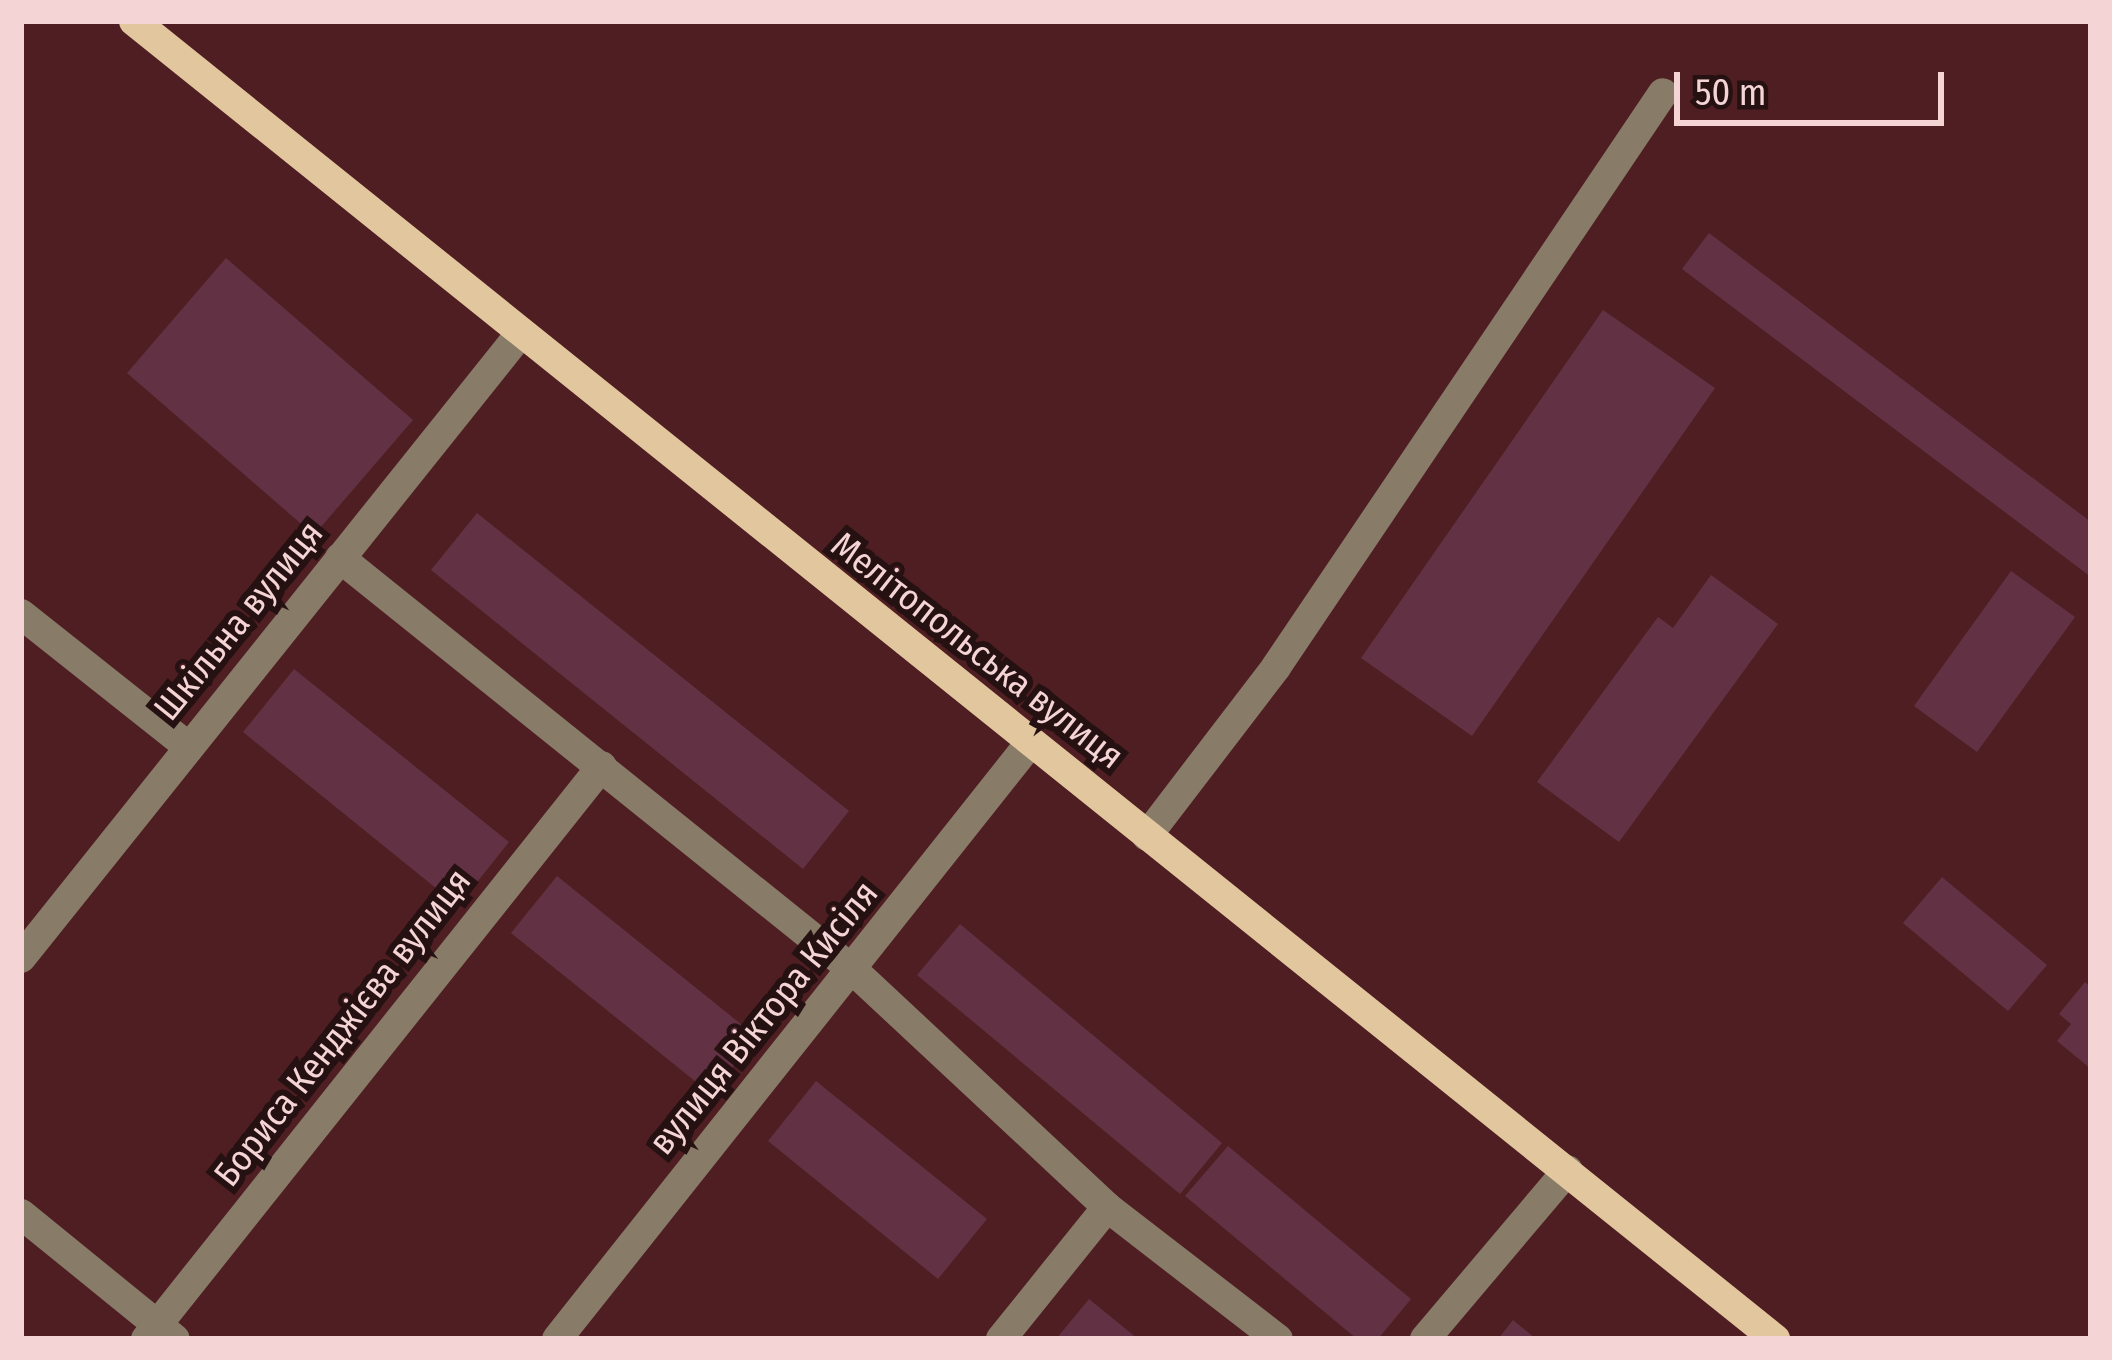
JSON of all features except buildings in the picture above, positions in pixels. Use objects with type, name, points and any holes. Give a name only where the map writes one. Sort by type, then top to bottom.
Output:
[{"type":"main road","name":"Мелітопольська вулиця","points":[[134,21],[1775,1339]]},
{"type":"street","points":[[1147,836],[1276,667],[1663,94]]},
{"type":"street","name":"Шкільна вулиця","points":[[21,958],[520,334]]},
{"type":"street","points":[[340,558],[854,971],[1107,1208],[1278,1339]]},
{"type":"street","points":[[21,614],[189,747]]},
{"type":"street","name":"вулиця Віктора Кисіля","points":[[557,1339],[854,971],[1030,743]]},
{"type":"street","name":"Бориса Кенджієва вулиця","points":[[159,1334],[602,766]]},
{"type":"street","points":[[1425,1339],[1568,1170]]},
{"type":"street","points":[[1001,1339],[1107,1208]]},
{"type":"street","points":[[21,1214],[159,1334]]}]
